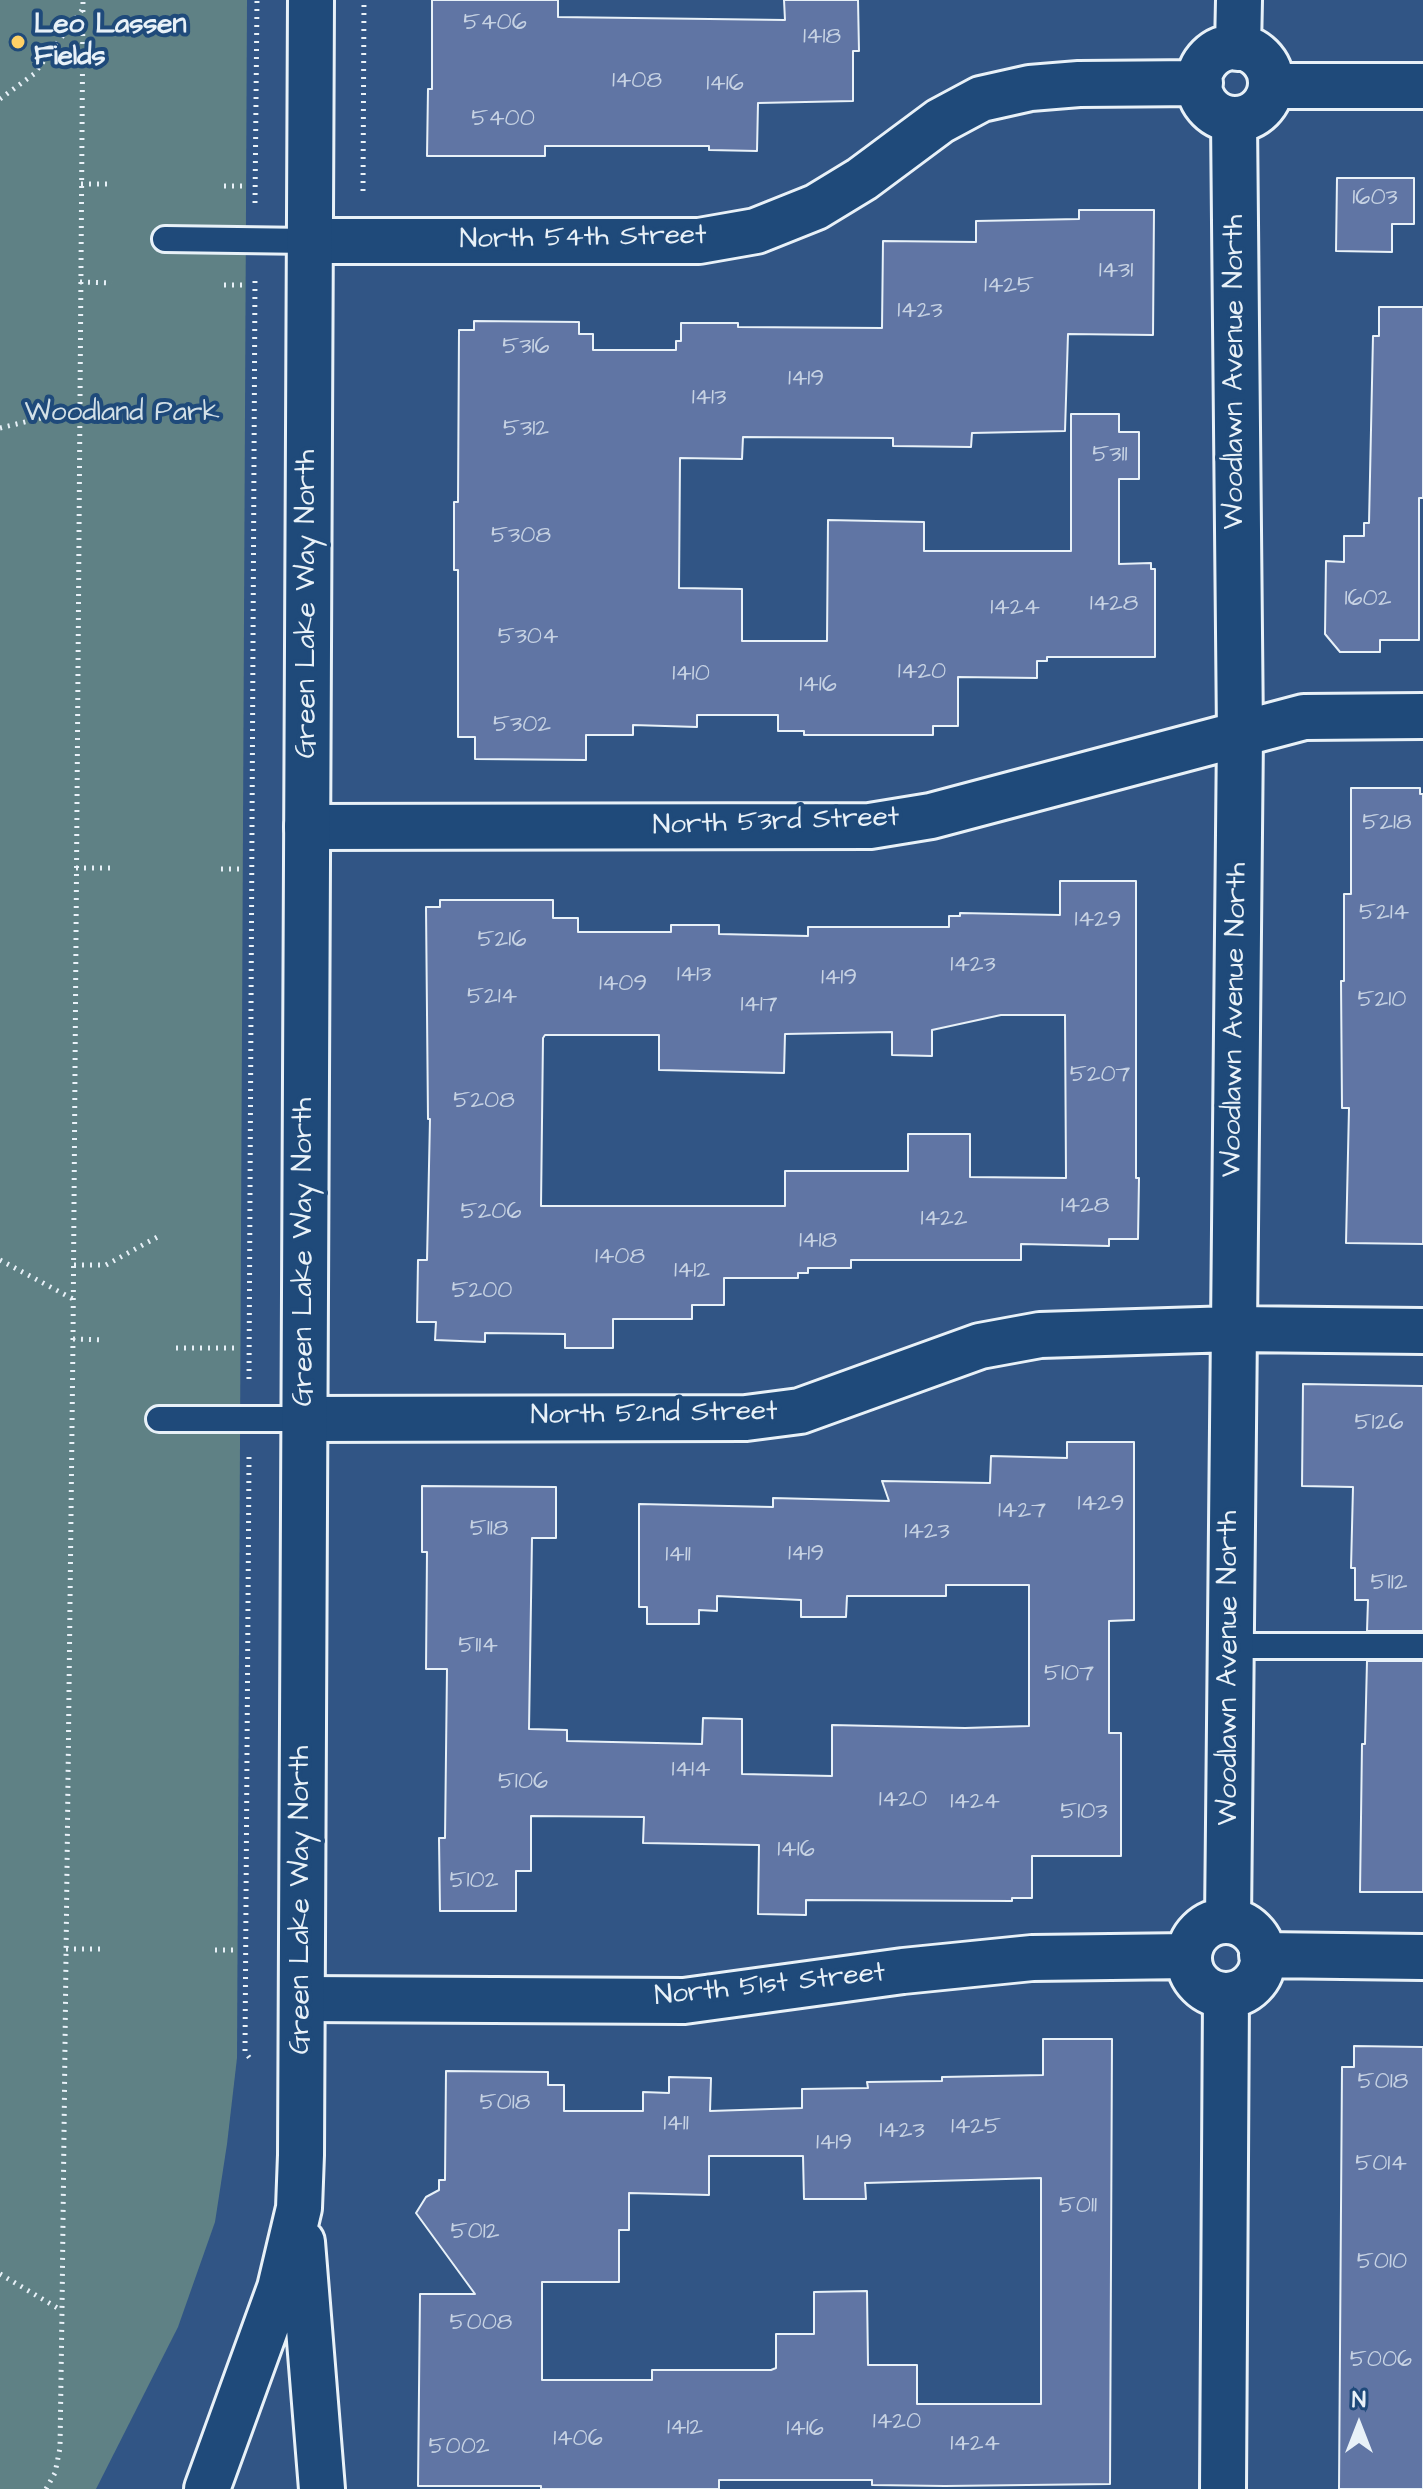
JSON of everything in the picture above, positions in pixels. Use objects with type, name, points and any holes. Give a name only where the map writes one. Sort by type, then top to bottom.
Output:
[{"type":"street","name":"Green Lake Way North","points":[[207,2489],[280,2288],[299,2208],[311,0]]},
{"type":"street","points":[[1238,48],[1239,0]]},
{"type":"street","points":[[1238,48],[1255,53],[1264,61],[1271,86],[1266,103],[1258,112],[1234,120],[1212,111],[1203,101],[1199,89],[1204,65],[1212,56],[1222,50],[1238,48]]},
{"type":"street","name":"North 54th Street","points":[[310,241],[713,239],[756,231],[816,207],[862,179],[940,121],[981,99],[1042,87],[1079,84],[1200,83]]},
{"type":"street","points":[[1271,86],[1423,86]]},
{"type":"street","name":"Woodlawn Avenue North","points":[[1228,1921],[1240,734],[1234,120]]},
{"type":"street","name":"North 53rd Street","points":[[307,827],[870,826],[931,816],[1304,717],[1423,716]]},
{"type":"street","name":"North 52nd Street","points":[[304,1419],[746,1418],[800,1411],[980,1346],[1040,1335],[1233,1329],[1423,1331]]},
{"type":"street","points":[[1228,1921],[1248,1928],[1257,1937],[1262,1955],[1260,1973],[1253,1983],[1243,1991],[1226,1995],[1208,1991],[1199,1984],[1192,1974],[1189,1956],[1193,1939],[1201,1930],[1228,1921]]},
{"type":"street","points":[[1262,1955],[1423,1957]]},
{"type":"street","name":"North 51st Street","points":[[302,1999],[684,2001],[903,1971],[1032,1958],[1189,1956]]},
{"type":"street","points":[[1223,2489],[1226,1995]]},
{"type":"street","points":[[299,2208],[322,2489]]},
{"type":"lane","points":[[165,239],[310,241]]},
{"type":"lane","points":[[159,1419],[304,1419]]},
{"type":"lane","points":[[1230,1646],[1423,1646]]},
{"type":"path","points":[[46,2489],[55,2473],[60,2448],[74,1265],[83,0]]},
{"type":"path","points":[[255,197],[257,0]]},
{"type":"path","points":[[363,185],[364,0]]},
{"type":"path","points":[[0,99],[34,74],[83,9]]},
{"type":"path","points":[[81,184],[109,184]]},
{"type":"path","points":[[224,186],[246,186]]},
{"type":"path","points":[[245,2052],[255,275]]},
{"type":"path","points":[[80,282],[112,283]]},
{"type":"path","points":[[224,285],[246,285]]},
{"type":"path","points":[[0,428],[79,409]]},
{"type":"path","points":[[76,868],[110,868]]},
{"type":"path","points":[[221,869],[242,869]]},
{"type":"path","points":[[74,1265],[106,1265],[161,1235]]},
{"type":"path","points":[[0,1260],[73,1299]]},
{"type":"path","points":[[73,1339],[103,1340]]},
{"type":"path","points":[[176,1348],[240,1348]]},
{"type":"path","points":[[66,1949],[103,1949]]},
{"type":"path","points":[[215,1950],[237,1950]]},
{"type":"path","points":[[0,2274],[62,2310]]},
{"type":"green space","name":"Woodland Park","points":[[0,0],[247,0],[237,2058],[215,2222],[178,2327],[96,2489],[0,2489]]},
{"type":"building","points":[[432,0],[558,0],[558,17],[785,20],[784,0],[858,0],[859,51],[853,51],[853,101],[758,103],[757,151],[709,150],[709,146],[545,146],[545,156],[427,156],[428,89],[432,89]]},
{"type":"building","points":[[1337,178],[1414,178],[1414,224],[1392,224],[1392,252],[1336,251]]},
{"type":"building","points":[[1079,210],[1154,210],[1153,335],[1068,334],[1065,431],[972,433],[971,447],[893,446],[893,438],[743,437],[742,459],[680,458],[679,588],[742,589],[742,641],[827,641],[828,520],[924,522],[924,551],[1071,551],[1071,414],[1119,414],[1119,432],[1139,432],[1139,479],[1119,479],[1119,564],[1151,563],[1151,569],[1155,569],[1155,657],[1047,657],[1047,661],[1037,661],[1037,678],[958,677],[958,726],[933,726],[933,735],[804,735],[804,731],[778,731],[778,715],[697,715],[697,727],[633,725],[633,735],[586,735],[586,760],[475,759],[475,737],[458,737],[458,570],[454,570],[454,502],[458,502],[459,330],[474,330],[474,321],[579,322],[579,334],[593,334],[593,350],[676,350],[676,341],[681,341],[681,323],[738,323],[738,327],[882,328],[883,241],[976,242],[976,221],[1079,219]]},
{"type":"building","points":[[1379,307],[1423,307],[1419,640],[1380,640],[1380,652],[1340,652],[1325,634],[1326,561],[1344,562],[1344,536],[1364,536],[1364,523],[1369,523],[1373,336],[1379,336]]},
{"type":"building","points":[[1351,788],[1420,788],[1420,794],[1423,794],[1423,1244],[1346,1243],[1349,1108],[1342,1108],[1341,981],[1344,981],[1344,894],[1351,894]]},
{"type":"building","points":[[1060,881],[1136,881],[1138,1239],[1109,1239],[1109,1246],[1021,1244],[1021,1260],[851,1260],[851,1268],[808,1268],[808,1273],[798,1273],[798,1278],[724,1278],[724,1305],[692,1305],[692,1319],[613,1319],[613,1348],[565,1348],[565,1334],[485,1333],[485,1342],[435,1340],[436,1322],[417,1322],[418,1260],[427,1260],[430,1119],[426,907],[440,907],[440,900],[553,900],[553,918],[578,918],[578,932],[671,932],[671,925],[719,925],[719,934],[808,936],[808,927],[949,927],[949,916],[960,916],[960,913],[1060,915]],"holes":[[[1001,1015],[1065,1015],[1066,1178],[970,1177],[970,1134],[908,1134],[908,1171],[785,1171],[785,1206],[541,1206],[545,1035],[659,1035],[659,1070],[784,1073],[785,1034],[892,1032],[892,1055],[932,1056],[932,1030]]]},
{"type":"building","points":[[1303,1384],[1423,1386],[1423,1631],[1367,1631],[1368,1600],[1355,1600],[1355,1568],[1351,1568],[1353,1487],[1302,1486]]},
{"type":"building","points":[[1067,1442],[1134,1442],[1134,1620],[1109,1621],[1109,1733],[1121,1733],[1121,1856],[1032,1856],[1032,1898],[1012,1898],[1012,1901],[806,1900],[806,1915],[758,1914],[759,1845],[643,1843],[644,1817],[531,1816],[531,1871],[516,1871],[516,1911],[440,1911],[439,1838],[445,1838],[447,1669],[426,1669],[427,1552],[422,1552],[422,1486],[556,1487],[556,1538],[532,1538],[529,1729],[567,1730],[567,1741],[702,1744],[703,1718],[742,1719],[742,1774],[832,1776],[832,1725],[1029,1726],[1029,1585],[946,1585],[946,1596],[847,1596],[846,1617],[801,1617],[801,1600],[717,1596],[717,1611],[699,1610],[699,1624],[647,1624],[647,1607],[639,1607],[639,1504],[773,1507],[773,1498],[889,1501],[882,1481],[990,1483],[991,1456],[1067,1458]]},
{"type":"building","points":[[1367,1661],[1423,1661],[1423,1892],[1360,1892],[1362,1744],[1365,1744]]},
{"type":"building","points":[[1043,2039],[1112,2039],[1110,2484],[945,2486],[872,2485],[872,2480],[719,2480],[719,2489],[418,2486],[420,2294],[475,2294],[416,2213],[426,2197],[439,2190],[439,2180],[445,2180],[446,2071],[548,2072],[548,2085],[564,2085],[564,2111],[643,2111],[643,2092],[669,2093],[669,2077],[711,2078],[710,2111],[802,2108],[802,2089],[868,2088],[867,2082],[942,2081],[942,2077],[1043,2075]],"holes":[[[709,2156],[803,2156],[804,2199],[866,2199],[865,2183],[1041,2178],[1041,2404],[917,2404],[917,2365],[868,2365],[867,2291],[814,2292],[814,2334],[776,2334],[776,2368],[771,2370],[652,2370],[652,2380],[542,2380],[542,2282],[619,2282],[619,2230],[629,2230],[629,2193],[709,2195]]]},
{"type":"building","points":[[1354,2046],[1423,2047],[1423,2489],[1339,2489],[1342,2067],[1354,2067]]},
{"type":"place","name":"Leo Lassen Fields","points":[[18,42]]}]
